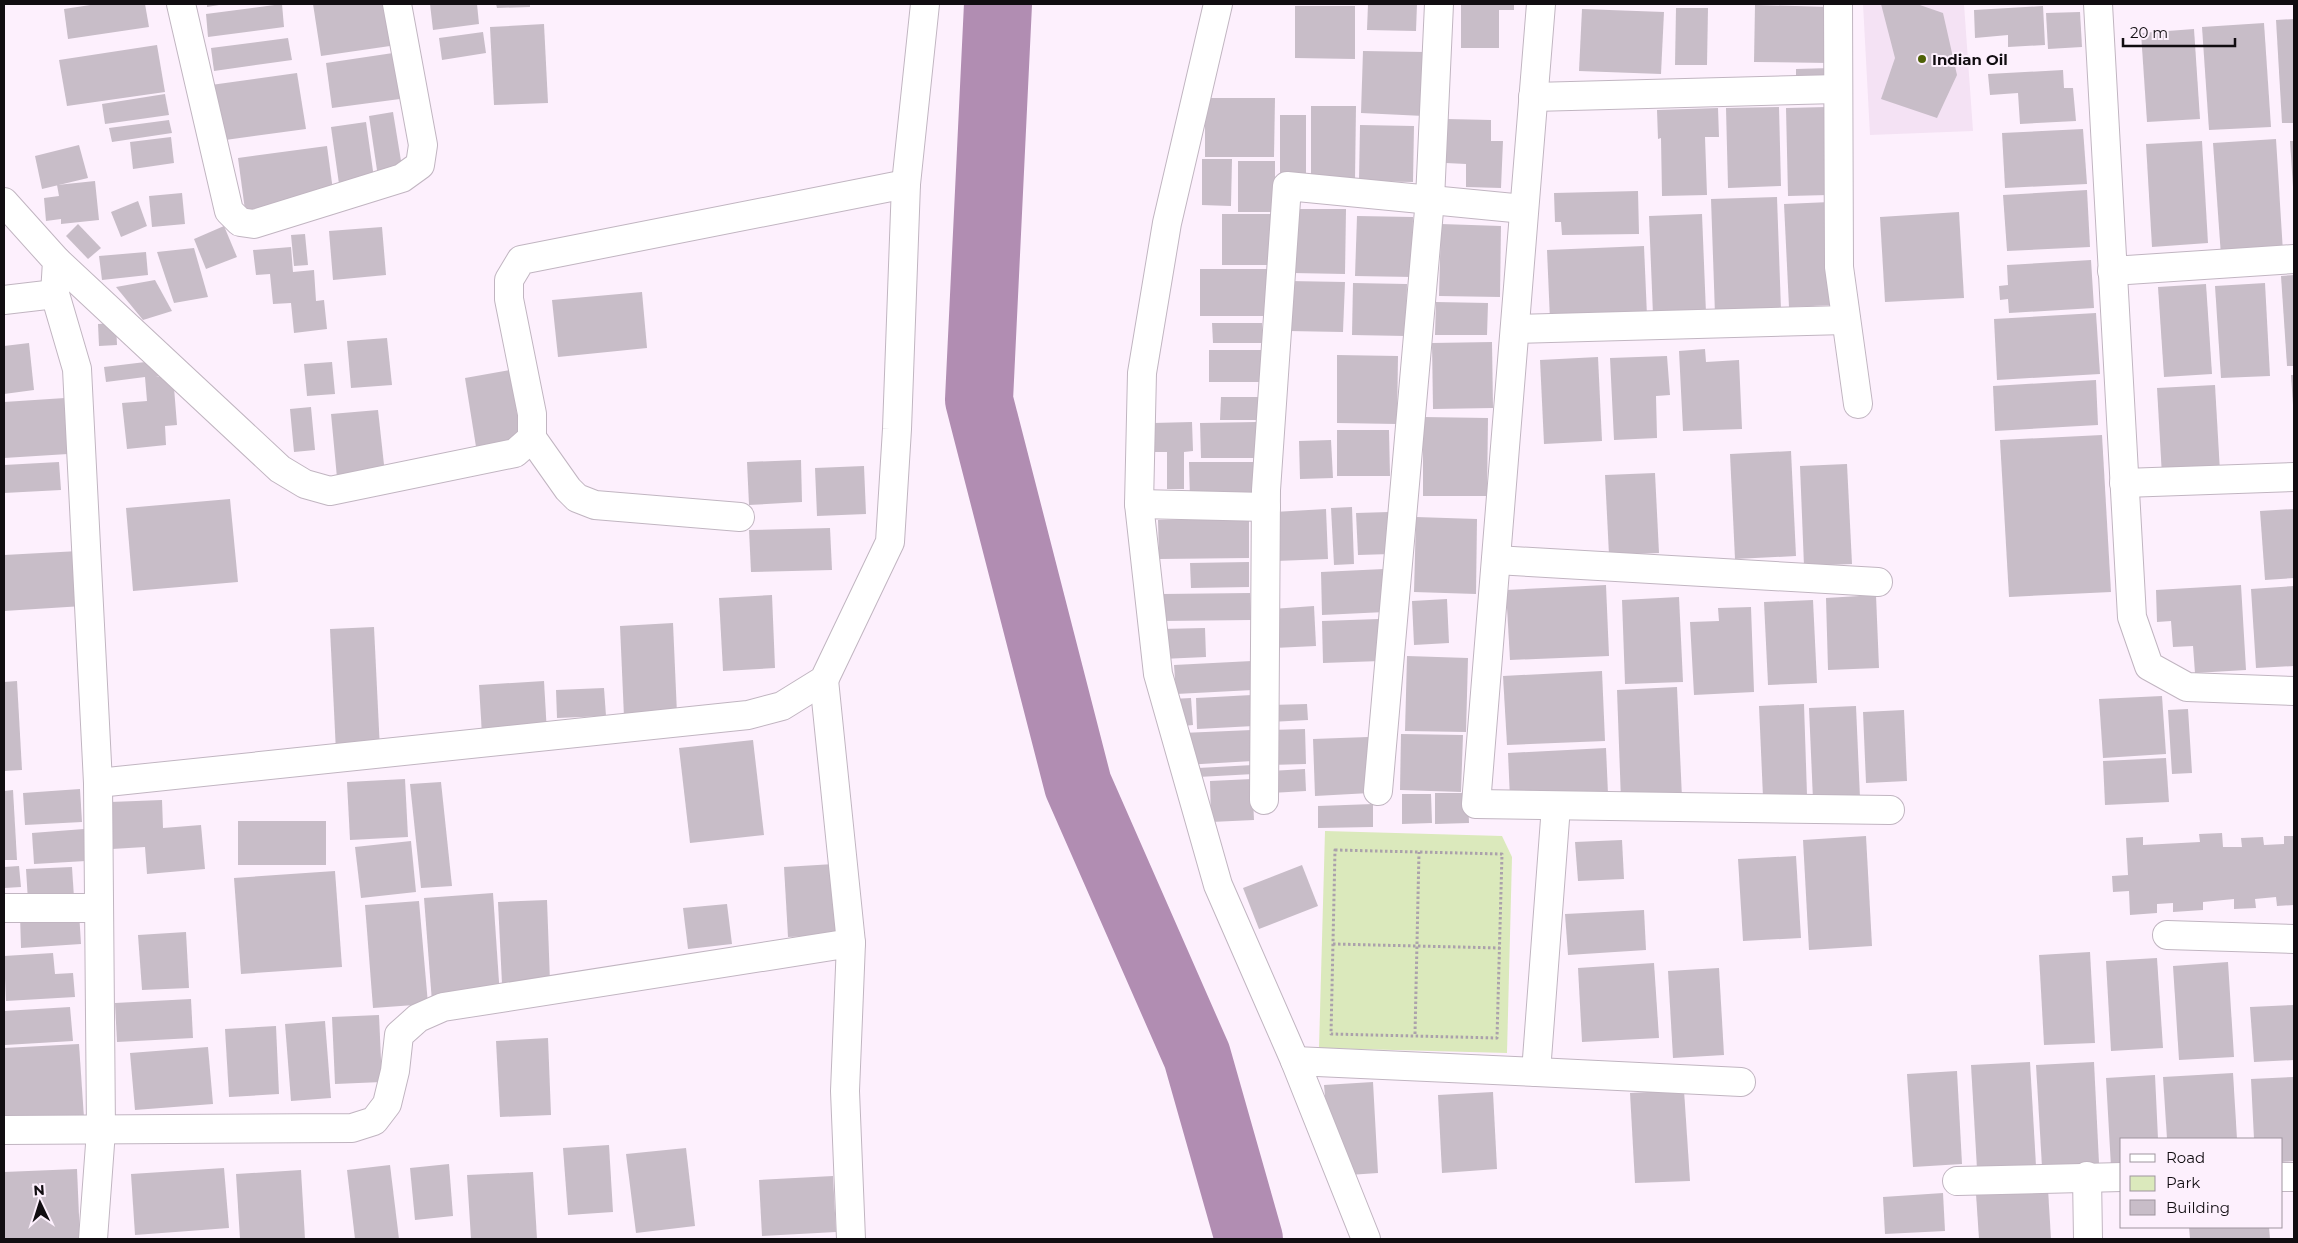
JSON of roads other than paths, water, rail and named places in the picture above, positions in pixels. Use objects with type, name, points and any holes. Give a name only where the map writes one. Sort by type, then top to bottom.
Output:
[{"type":"street","points":[[181,4],[229,211],[240,222],[254,224],[402,178],[420,165],[423,146],[397,4]]},
{"type":"street","points":[[851,1239],[845,1091],[851,943],[824,680],[890,542],[897,429],[906,184],[925,4]]},
{"type":"street","points":[[1218,4],[1167,223],[1142,372],[1139,504],[1158,674],[1218,885],[1295,1061],[1366,1239]]},
{"type":"street","points":[[1378,791],[1430,199],[1439,4]]},
{"type":"street","points":[[1541,4],[1476,804],[1890,810]]},
{"type":"street","points":[[1838,4],[1839,267],[1858,404]]},
{"type":"street","points":[[2098,4],[2132,617],[2149,666],[2187,687],[2294,691]]},
{"type":"street","points":[[1534,97],[1838,89]]},
{"type":"street","points":[[740,517],[594,505],[578,498],[568,489],[532,438],[532,414],[509,299],[510,280],[521,260],[906,184]]},
{"type":"street","points":[[1264,800],[1266,507],[1287,186],[1524,209]]},
{"type":"street","points":[[4,202],[57,261],[280,469],[305,484],[330,491],[515,453],[532,438]]},
{"type":"street","points":[[2112,271],[2294,260]]},
{"type":"street","points":[[57,261],[55,294],[77,370],[98,783],[101,1131],[93,1239]]},
{"type":"street","points":[[4,300],[55,294]]},
{"type":"street","points":[[1515,329],[1846,320]]},
{"type":"street","points":[[2124,483],[2294,477]]},
{"type":"street","points":[[1139,504],[1266,507]]},
{"type":"street","points":[[1496,560],[1878,582]]},
{"type":"street","points":[[98,783],[748,715],[782,706],[824,680]]},
{"type":"street","points":[[1536,1072],[1556,806]]},
{"type":"street","points":[[4,908],[99,908]]},
{"type":"street","points":[[2168,935],[2294,940]]},
{"type":"street","points":[[4,1130],[101,1131],[352,1128],[374,1121],[387,1104],[395,1071],[399,1035],[418,1018],[443,1007],[851,943]]},
{"type":"street","points":[[1295,1061],[1741,1082]]},
{"type":"street","points":[[1957,1181],[2087,1176],[2120,1177]]},
{"type":"street","points":[[2087,1176],[2088,1239]]},
{"type":"waterway","points":[[998,4],[979,400],[1078,785],[1197,1056],[1249,1239]]},
{"type":"place","name":"Indian Oil","points":[[1922,59]]}]
